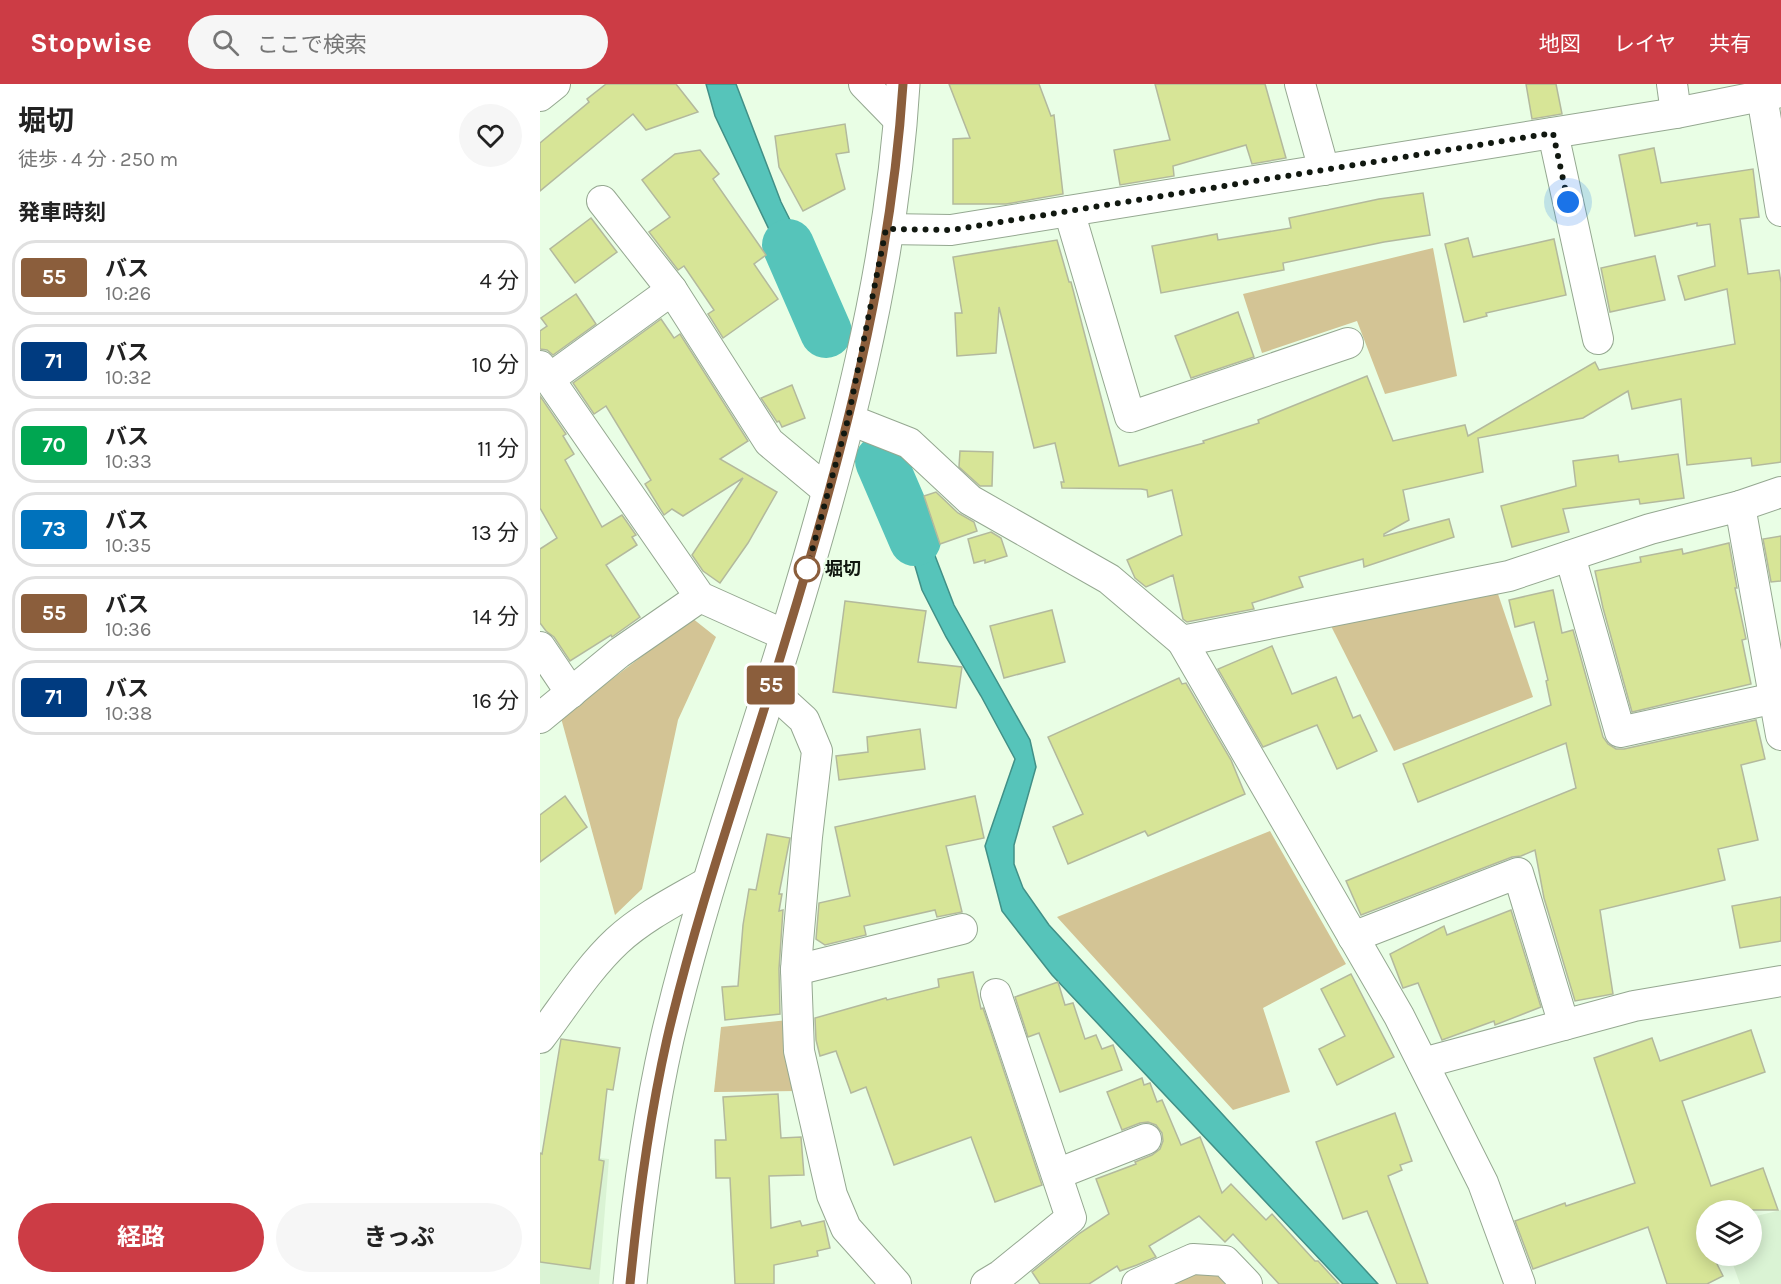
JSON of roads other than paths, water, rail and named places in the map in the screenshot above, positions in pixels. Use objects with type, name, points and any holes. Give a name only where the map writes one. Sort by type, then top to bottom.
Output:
[{"type":"main road","points":[[630,1284],[651,1125],[667,1039],[710,881],[787,636],[848,419],[886,229],[903,84]]},
{"type":"street","points":[[540,96],[555,84]]},
{"type":"street","points":[[864,84],[900,121]]},
{"type":"street","points":[[1300,84],[1324,170]]},
{"type":"street","points":[[1672,84],[1676,113]]},
{"type":"street","points":[[886,229],[951,230],[1676,113],[1771,94],[1781,211]]},
{"type":"street","points":[[1553,133],[1598,339]]},
{"type":"street","points":[[602,201],[672,290],[769,442],[829,492]]},
{"type":"street","points":[[1069,211],[1130,417],[1348,343]]},
{"type":"street","points":[[672,290],[544,372],[700,597],[787,636]]},
{"type":"street","points":[[848,419],[909,443],[970,500],[1109,579],[1182,642],[1400,1016],[1483,1183],[1520,1284]]},
{"type":"street","points":[[1182,642],[1509,576],[1650,529],[1740,506],[1781,492]]},
{"type":"street","points":[[1740,506],[1781,735]]},
{"type":"street","points":[[1570,556],[1620,732],[1774,698]]},
{"type":"street","points":[[540,718],[619,653],[700,597]]},
{"type":"street","points":[[540,647],[571,693]]},
{"type":"street","points":[[770,689],[804,720],[817,751],[796,970],[799,1051],[832,1196],[846,1228],[896,1284]]},
{"type":"street","points":[[1353,937],[1518,873],[1564,1025]]},
{"type":"street","points":[[540,1038],[602,957],[618,941],[636,926],[710,881]]},
{"type":"street","points":[[796,970],[962,929]]},
{"type":"street","points":[[1423,1063],[1634,1006],[1781,981]]},
{"type":"street","points":[[986,1284],[1001,1275],[1071,1218],[996,994]]},
{"type":"street","points":[[1057,1174],[1146,1139]]},
{"type":"street","points":[[1137,1284],[1193,1259],[1225,1261],[1247,1284]]},
{"type":"water","points":[[706,84],[736,84],[781,202],[803,246],[816,282],[820,296],[813,322],[715,116]]},
{"type":"water","points":[[897,457],[954,605],[1030,740],[1036,767],[1014,845],[1014,864],[1023,888],[1049,925],[1378,1284],[1343,1284],[1052,975],[1002,911],[985,846],[1015,759],[922,590],[912,556],[878,488]]},
{"type":"waterway","points":[[788,245],[826,332]]},
{"type":"waterway","points":[[881,461],[915,540]]},
{"type":"place","name":"堀切","points":[[807,569]]}]
